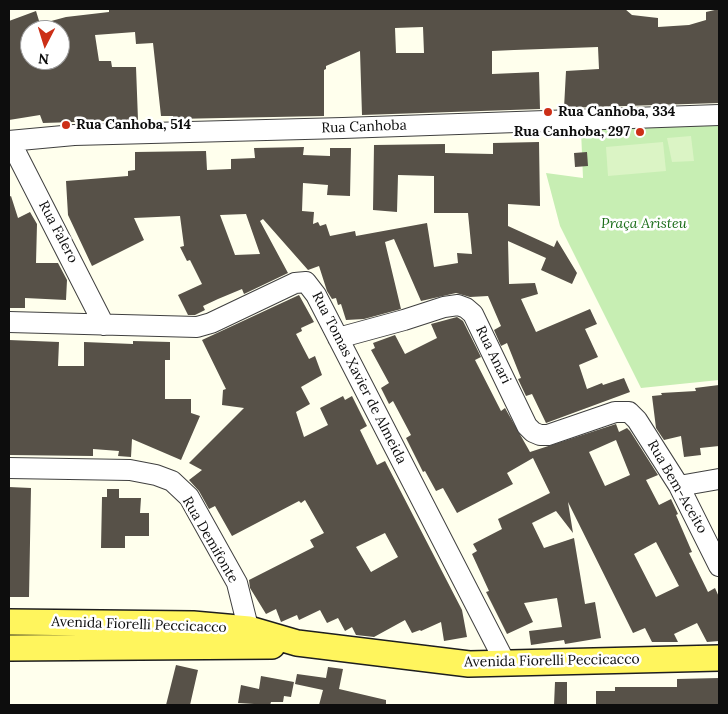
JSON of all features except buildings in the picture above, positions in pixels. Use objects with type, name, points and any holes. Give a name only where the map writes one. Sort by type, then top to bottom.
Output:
[{"type":"main road","name":"Avenida Fiorelli Peccicacco","points":[[9,622],[193,624],[251,637],[460,663],[506,664],[719,658]]},
{"type":"main road","name":"Avenida Fiorelli Peccicacco","points":[[9,648],[251,637]]},
{"type":"street","name":"Rua Canhoba","points":[[9,141],[74,135],[719,115]]},
{"type":"street","name":"Rua Falero","points":[[9,141],[104,325]]},
{"type":"street","name":"Rua Tomas Xavier de Almeida","points":[[9,322],[197,327],[211,323],[301,282],[311,286],[506,664]]},
{"type":"street","name":"Rua Anari","points":[[338,338],[444,307],[458,305],[466,308],[473,314],[527,426],[533,432],[540,435],[548,435],[599,416],[615,412],[629,412]]},
{"type":"street","name":"Rua Bem-Aceito","points":[[629,412],[637,420],[679,486],[719,566]]},
{"type":"street","name":"Rua Demifonte","points":[[9,468],[130,470],[156,475],[172,481],[189,498],[236,583],[251,637]]},
{"type":"street","points":[[679,486],[719,479]]},
{"type":"green space","name":"Praça Aristeu","points":[[719,123],[719,380],[641,388],[560,226],[546,173],[583,178],[581,130]]},
{"type":"green space","points":[[691,136],[694,161],[672,162],[667,138]]},
{"type":"green space","points":[[663,142],[666,171],[608,176],[606,147]]},
{"type":"place","name":"Rua Canhoba, 334","points":[[548,112]]},
{"type":"place","name":"Rua Canhoba, 514","points":[[66,125]]},
{"type":"place","name":"Rua Canhoba, 297","points":[[640,132]]}]
